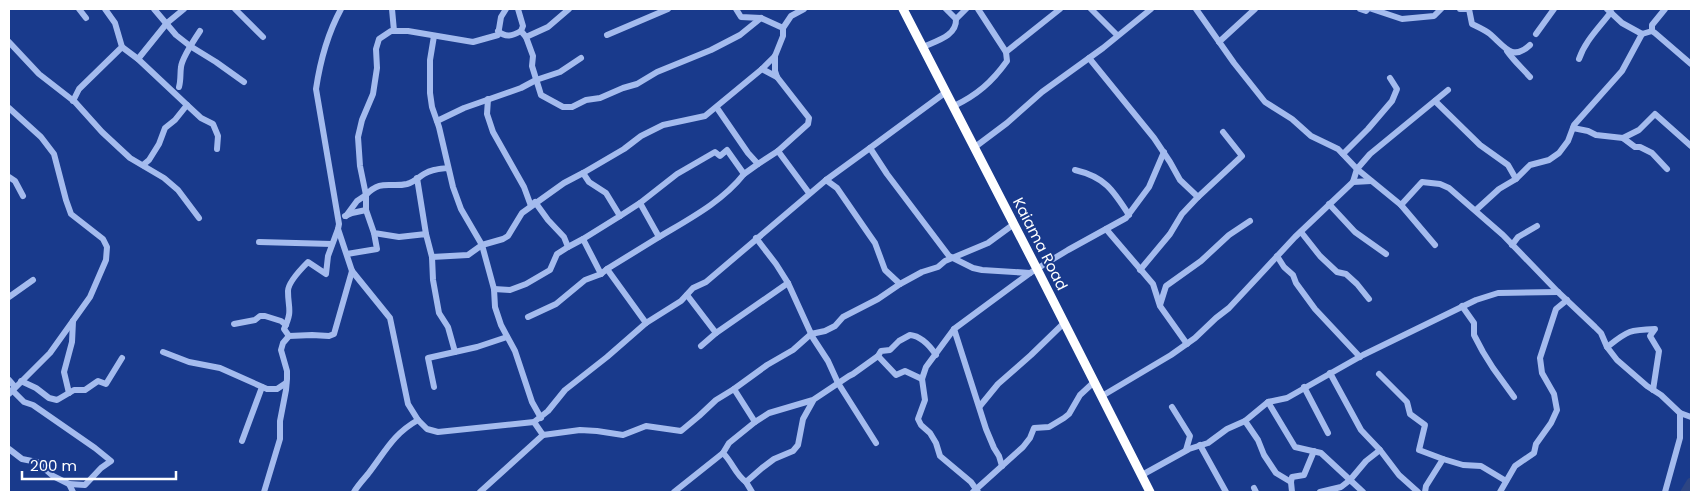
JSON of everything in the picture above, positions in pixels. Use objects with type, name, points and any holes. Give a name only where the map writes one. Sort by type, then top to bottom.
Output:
[{"type":"highway","name":"Kaiama Road","points":[[903,9],[1014,224],[1034,271],[1064,323],[1150,492]]},
{"type":"street","points":[[79,9],[86,18]]},
{"type":"street","points":[[105,9],[115,23],[122,47],[138,59],[201,118],[213,124],[218,136],[217,149]]},
{"type":"street","points":[[154,9],[176,35],[244,82]]},
{"type":"street","points":[[138,59],[166,23],[184,9]]},
{"type":"street","points":[[235,9],[263,37]]},
{"type":"street","points":[[341,9],[323,58],[316,89],[338,226],[352,271],[390,318],[408,404],[418,420],[427,429],[438,432],[534,422],[541,418],[565,390],[646,323],[681,301],[693,288],[706,282],[809,193],[946,92]]},
{"type":"street","points":[[392,9],[394,31]]},
{"type":"street","points":[[347,254],[377,249],[366,210],[366,195],[360,166],[358,137],[372,94],[376,68],[376,49],[379,39],[394,31],[408,31],[473,42],[498,35],[501,17],[506,9]]},
{"type":"street","points":[[498,31],[502,35],[510,37],[521,31],[523,26],[518,9]]},
{"type":"street","points":[[526,37],[548,27],[569,9]]},
{"type":"street","points":[[608,35],[668,9]]},
{"type":"street","points":[[736,9],[741,17],[761,18],[783,28]]},
{"type":"street","points":[[528,317],[556,304],[585,280],[604,272],[706,208],[736,185],[744,174],[778,151],[808,124],[809,118],[777,77],[775,71],[775,56],[783,36],[783,28],[791,16],[804,9]]},
{"type":"street","points":[[946,9],[956,19]]},
{"type":"street","points":[[923,47],[949,35],[954,30],[956,19],[966,9]]},
{"type":"street","points":[[954,106],[972,97],[986,85],[1007,61],[1006,52],[978,9]]},
{"type":"street","points":[[1006,52],[1060,9]]},
{"type":"street","points":[[1091,9],[1117,35]]},
{"type":"street","points":[[975,147],[1007,123],[1042,92],[1151,9]]},
{"type":"street","points":[[1196,9],[1234,63],[1265,102],[1292,119],[1311,136],[1332,145],[1343,154],[1357,169],[1401,206],[1434,244]]},
{"type":"street","points":[[1219,42],[1255,9]]},
{"type":"street","points":[[1360,9],[1366,11],[1370,9],[1402,19],[1434,16],[1441,9]]},
{"type":"street","points":[[1460,9],[1469,9],[1472,24],[1488,33],[1508,51],[1514,62],[1530,77]]},
{"type":"street","points":[[1536,34],[1554,9]]},
{"type":"street","points":[[1665,9],[1652,25],[1652,31],[1691,64]]},
{"type":"street","points":[[1579,59],[1584,46],[1609,11],[1622,23],[1642,34]]},
{"type":"street","points":[[521,31],[526,37],[533,56],[532,66],[541,95],[563,107],[572,107],[586,100],[600,98],[637,84],[657,72],[711,50],[740,35],[761,18]]},
{"type":"street","points":[[179,87],[182,75],[181,64],[200,31]]},
{"type":"street","points":[[1476,210],[1499,188],[1516,179],[1530,165],[1549,160],[1560,153],[1568,141],[1573,128],[1622,71],[1642,34],[1652,31]]},
{"type":"street","points":[[434,36],[429,77],[432,107],[448,168],[461,210],[482,245],[494,289],[495,307],[501,324],[515,351],[532,402],[541,418]]},
{"type":"street","points":[[9,42],[39,74],[73,101],[130,158],[164,178],[178,190],[199,218]]},
{"type":"street","points":[[1508,51],[1512,53],[1523,52],[1530,45]]},
{"type":"street","points":[[73,101],[79,89],[122,47]]},
{"type":"street","points":[[432,257],[468,255],[482,245],[491,244],[508,236],[522,213],[564,183],[583,174],[624,149],[641,136],[663,125],[705,116],[717,108],[775,56]]},
{"type":"street","points":[[437,121],[464,108],[560,72],[581,58]]},
{"type":"street","points":[[1089,58],[1164,152],[1180,180],[1198,197]]},
{"type":"street","points":[[762,69],[777,77]]},
{"type":"street","points":[[1343,154],[1392,101],[1397,89],[1390,78]]},
{"type":"street","points":[[1102,396],[1187,344],[1229,308],[1300,232],[1353,182],[1357,169],[1389,137],[1448,90]]},
{"type":"street","points":[[488,99],[487,114],[493,132],[533,204],[564,237],[568,247]]},
{"type":"street","points":[[1435,101],[1480,145],[1508,165],[1516,179]]},
{"type":"street","points":[[143,165],[149,160],[159,144],[165,128],[175,120],[187,105]]},
{"type":"street","points":[[9,108],[41,137],[54,154],[71,214],[103,239],[107,247],[106,260],[90,297],[50,353],[12,391]]},
{"type":"street","points":[[717,108],[748,153],[758,164]]},
{"type":"street","points":[[1623,138],[1639,130],[1655,114],[1691,146]]},
{"type":"street","points":[[1573,128],[1596,135],[1623,138],[1635,147],[1640,147],[1652,153],[1667,169]]},
{"type":"street","points":[[1140,270],[1170,234],[1182,214],[1242,156],[1223,132]]},
{"type":"street","points":[[870,148],[946,254],[982,270],[1034,271]]},
{"type":"street","points":[[494,289],[510,290],[519,288],[550,270],[557,254],[620,216],[677,174],[715,152],[720,156],[727,150],[744,174]]},
{"type":"street","points":[[778,151],[809,193]]},
{"type":"street","points":[[1094,382],[1080,395],[1068,414],[1049,427],[1034,428],[1027,442],[976,491],[967,478],[940,456],[936,443],[918,419],[925,400],[922,379],[926,367],[954,329],[1034,271],[1126,218],[1149,187],[1164,152]]},
{"type":"street","points":[[289,336],[284,329],[290,316],[288,288],[299,270],[308,262],[326,274],[328,256],[338,226],[357,201],[372,188],[380,184],[409,184],[436,169],[448,168]]},
{"type":"street","points":[[1075,170],[1090,174],[1110,188],[1129,215]]},
{"type":"street","points":[[583,174],[589,182],[606,193],[620,216]]},
{"type":"street","points":[[9,177],[15,181],[23,196]]},
{"type":"street","points":[[417,178],[426,234],[432,257],[433,280],[439,313],[448,326],[455,352]]},
{"type":"street","points":[[826,180],[837,188],[875,243],[885,270],[900,284]]},
{"type":"street","points":[[1353,182],[1371,181]]},
{"type":"street","points":[[1401,206],[1422,182],[1449,188],[1476,210],[1566,300],[1595,326],[1601,333],[1607,347],[1622,365],[1653,390],[1661,394],[1680,413],[1691,417]]},
{"type":"street","points":[[640,203],[658,237]]},
{"type":"street","points":[[1329,204],[1355,232],[1386,254]]},
{"type":"street","points":[[346,216],[366,210]]},
{"type":"street","points":[[1160,306],[1166,286],[1200,261],[1229,235],[1250,221]]},
{"type":"street","points":[[480,492],[542,435],[580,430],[622,435],[646,426],[681,431],[716,400],[767,365],[793,350],[811,334],[835,326],[843,317],[878,299],[900,284],[945,261],[988,243],[1014,224]]},
{"type":"street","points":[[1512,245],[1518,237],[1537,226]]},
{"type":"street","points":[[1106,229],[1152,284],[1160,306],[1187,344]]},
{"type":"street","points":[[1300,232],[1324,261],[1337,272],[1346,274],[1369,299]]},
{"type":"street","points":[[374,233],[399,237],[426,234]]},
{"type":"street","points":[[756,238],[788,282],[811,334],[828,361],[838,383],[876,443]]},
{"type":"street","points":[[583,239],[604,272],[646,323]]},
{"type":"street","points":[[259,242],[332,244]]},
{"type":"street","points":[[1277,256],[1284,267],[1293,275],[1296,283],[1315,309],[1360,357]]},
{"type":"street","points":[[264,492],[280,439],[280,421],[286,382],[286,370],[281,350],[283,344],[289,336],[312,334],[329,336],[334,334],[352,271]]},
{"type":"street","points":[[9,297],[33,280]]},
{"type":"street","points":[[701,346],[716,333],[788,282]]},
{"type":"street","points":[[1152,284],[1166,286]]},
{"type":"street","points":[[1142,475],[1186,450],[1208,443],[1245,421],[1268,402],[1287,398],[1360,357],[1462,306],[1498,293],[1524,291],[1558,292]]},
{"type":"street","points":[[687,295],[716,333]]},
{"type":"street","points":[[1500,492],[1515,466],[1534,453],[1536,444],[1551,423],[1557,410],[1554,394],[1542,373],[1540,358],[1556,309],[1566,300]]},
{"type":"street","points":[[1462,306],[1474,323],[1474,335],[1492,368],[1514,397]]},
{"type":"street","points":[[234,324],[265,316],[281,321],[286,325]]},
{"type":"street","points":[[69,393],[64,372],[72,342],[73,320]]},
{"type":"street","points":[[980,406],[998,384],[1064,323]]},
{"type":"street","points":[[954,329],[989,436],[1002,466]]},
{"type":"street","points":[[1607,347],[1624,333],[1634,330],[1655,329],[1650,336],[1659,351],[1653,390]]},
{"type":"street","points":[[674,492],[723,453],[729,443],[755,422],[769,413],[813,400],[878,356],[881,351],[890,350],[899,341],[910,335],[917,336],[926,342],[936,355]]},
{"type":"street","points":[[434,387],[428,358],[477,347],[507,336]]},
{"type":"street","points":[[163,352],[189,362],[220,368],[272,390],[277,389],[286,382]]},
{"type":"street","points":[[878,356],[896,375],[905,371],[922,379]]},
{"type":"street","points":[[22,381],[36,388],[49,398],[57,400],[74,390],[85,390],[98,382],[106,384],[122,358]]},
{"type":"street","points":[[1330,373],[1361,430],[1399,474],[1418,492]]},
{"type":"street","points":[[1379,374],[1407,402],[1410,414],[1426,426],[1419,450],[1463,465],[1481,466],[1506,481]]},
{"type":"street","points":[[9,380],[12,391],[24,402],[34,405],[111,461],[101,468],[85,485],[69,484],[53,476],[37,462],[22,459],[9,449]]},
{"type":"street","points":[[242,441],[262,387]]},
{"type":"street","points":[[1304,387],[1328,432]]},
{"type":"street","points":[[734,389],[755,422]]},
{"type":"street","points":[[746,482],[762,468],[793,451],[798,446],[803,419],[813,400]]},
{"type":"street","points":[[1268,402],[1295,447],[1321,453],[1363,492]]},
{"type":"street","points":[[1172,407],[1190,436],[1186,450]]},
{"type":"street","points":[[1666,492],[1680,438],[1680,413]]},
{"type":"street","points":[[354,492],[387,445],[406,426],[418,420]]},
{"type":"street","points":[[1245,421],[1276,473],[1291,482]]},
{"type":"street","points":[[534,422],[542,435]]},
{"type":"street","points":[[1200,445],[1226,492]]},
{"type":"street","points":[[1320,492],[1342,487],[1366,460],[1380,450]]},
{"type":"street","points":[[1292,492],[1292,477],[1304,475],[1314,451]]},
{"type":"street","points":[[997,452],[1014,455]]},
{"type":"street","points":[[723,453],[731,460],[737,475],[746,482],[752,492]]},
{"type":"street","points":[[1425,492],[1426,486],[1442,459]]},
{"type":"street","points":[[69,484],[73,492]]},
{"type":"waterway","points":[[1685,492],[1691,482]]}]
